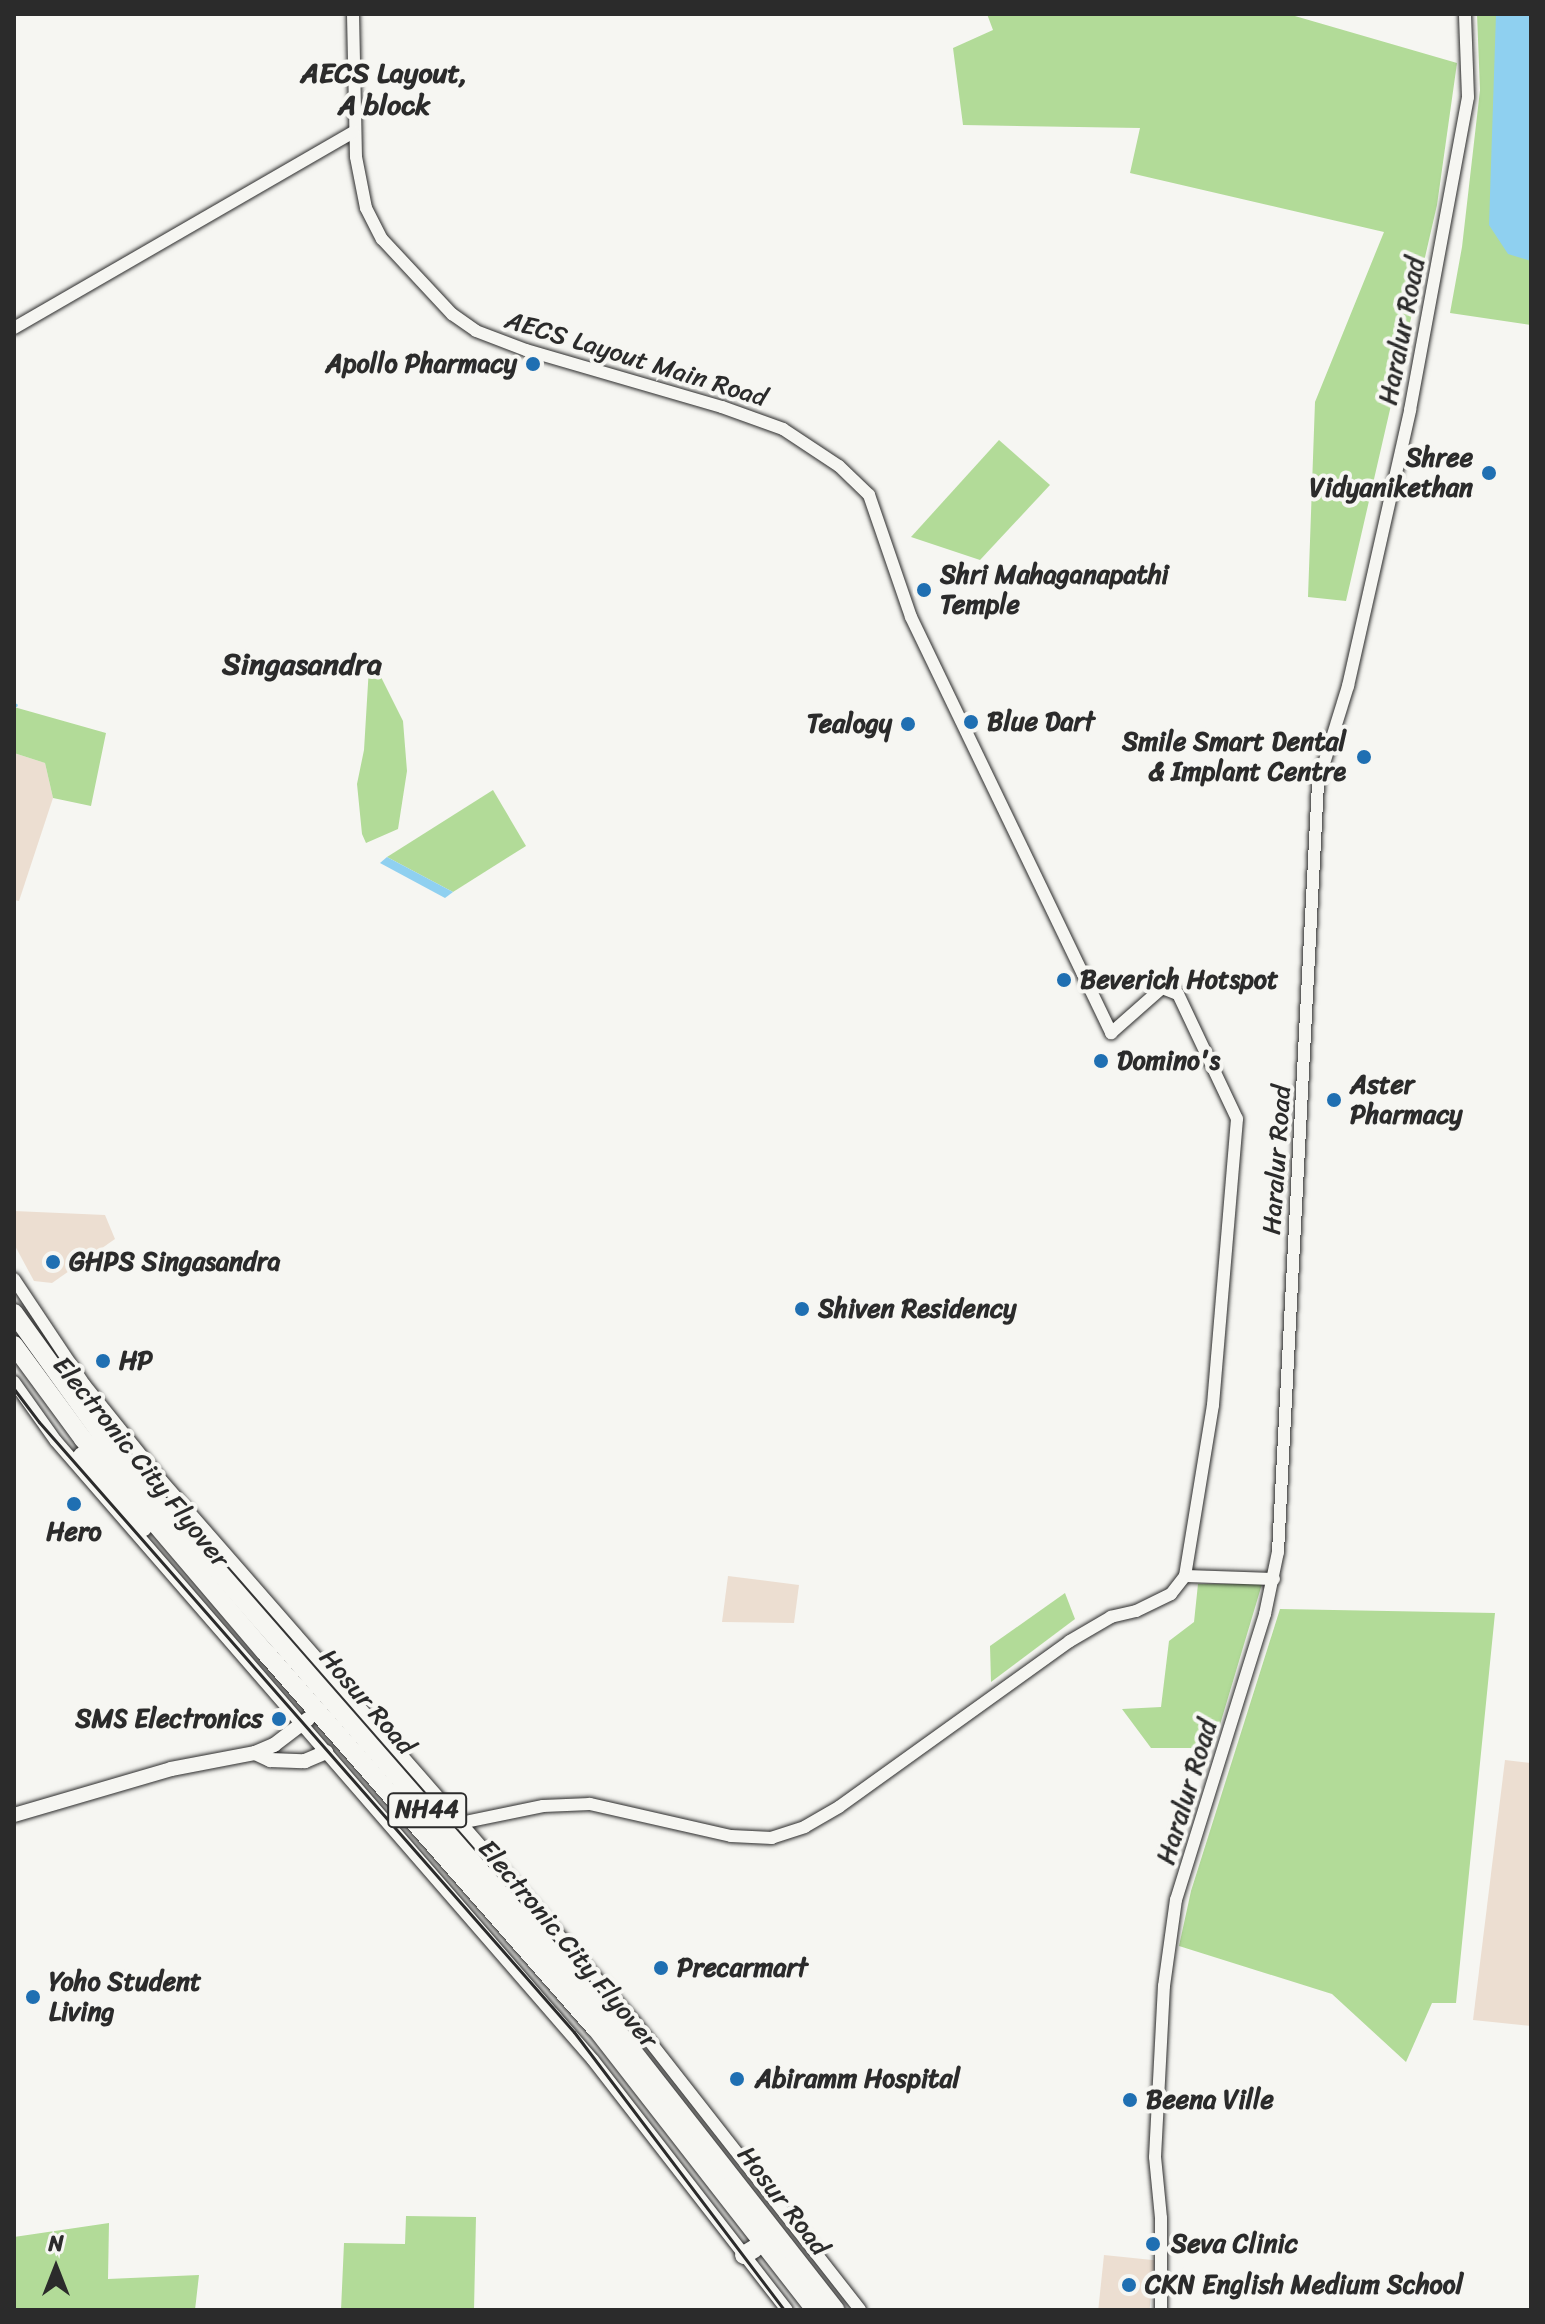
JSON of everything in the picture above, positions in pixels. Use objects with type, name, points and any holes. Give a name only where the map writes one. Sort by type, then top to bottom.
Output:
[{"type":"highway","name":"Hosur Road","points":[[14,1313],[113,1451],[189,1526],[635,2037],[836,2310]]},
{"type":"highway","name":"Electronic City Flyover","points":[[14,1324],[107,1455],[577,1990],[829,2310]]},
{"type":"highway","name":"Electronic City Flyover","points":[[14,1345],[113,1475],[595,2027],[815,2310]]},
{"type":"highway","name":"Hosur Road","points":[[14,1362],[101,1480],[305,1722],[568,2014],[749,2252],[802,2310]]},
{"type":"main road","points":[[14,1815],[171,1769],[255,1753],[274,1745],[305,1722]]},
{"type":"main road","points":[[255,1753],[270,1760],[305,1761],[326,1752]]},
{"type":"street","name":"AECS Layout Main Road","points":[[353,14],[354,132],[362,194],[376,231],[413,275],[465,324],[526,350],[722,407],[783,429],[839,466],[869,495],[911,617],[1111,1033],[1162,988],[1178,994],[1237,1119],[1213,1405],[1185,1576]]},
{"type":"street","name":"Haralur Road","points":[[1161,2310],[1161,2218],[1155,2157],[1164,1986],[1176,1900],[1274,1579],[1305,1065],[1318,783],[1348,686],[1410,410],[1468,97],[1465,14]]},
{"type":"street","points":[[14,328],[354,132]]},
{"type":"street","points":[[14,1279],[84,1384],[189,1526]]},
{"type":"street","points":[[14,1382],[56,1441],[305,1722],[326,1752],[593,2060],[749,2252],[787,2310]]},
{"type":"street","points":[[460,1823],[543,1806],[590,1804],[731,1836],[772,1838],[793,1832],[839,1807],[1070,1641],[1111,1617],[1136,1611],[1171,1594],[1185,1576],[1274,1579]]},
{"type":"street","points":[[386,1750],[460,1823],[860,2310]]},
{"type":"shaded area","points":[[14,753],[45,763],[53,798],[19,901],[14,900]]},
{"type":"shaded area","name":"GHPS Singasandra","points":[[14,1211],[105,1215],[115,1239],[52,1283],[34,1281],[14,1244]]},
{"type":"shaded area","points":[[728,1576],[799,1585],[794,1623],[722,1622]]},
{"type":"shaded area","points":[[1505,1760],[1531,1763],[1531,2026],[1473,2020]]},
{"type":"shaded area","name":"CKN English Medium School","points":[[1104,2255],[1155,2260],[1150,2310],[1098,2310]]},
{"type":"green space","points":[[987,14],[1288,14],[1457,63],[1437,205],[1346,601],[1308,597],[1315,402],[1384,232],[1130,173],[1140,128],[963,125],[953,48],[993,30]]},
{"type":"green space","points":[[1477,14],[1531,14],[1531,325],[1450,313],[1462,247],[1480,90]]},
{"type":"green space","points":[[999,440],[1050,485],[980,560],[911,537]]},
{"type":"green space","points":[[375,665],[403,721],[407,771],[398,829],[366,843],[362,834],[357,784],[364,750],[369,667]]},
{"type":"green space","points":[[14,707],[106,733],[91,806],[53,798],[45,763],[14,753]]},
{"type":"green space","points":[[493,790],[526,846],[453,892],[387,857]]},
{"type":"green space","points":[[1198,1584],[1262,1584],[1213,1748],[1151,1748],[1122,1709],[1161,1707],[1169,1641],[1194,1622]]},
{"type":"green space","points":[[1065,1593],[1075,1619],[991,1682],[990,1646]]},
{"type":"green space","points":[[1280,1609],[1495,1613],[1456,2003],[1432,2003],[1406,2062],[1332,1994],[1179,1946],[1191,1891]]},
{"type":"green space","points":[[406,2216],[476,2217],[474,2310],[341,2310],[344,2243],[405,2244]]},
{"type":"green space","points":[[109,2223],[108,2279],[199,2275],[195,2310],[14,2310],[14,2237]]},
{"type":"water","points":[[1496,14],[1528,14],[1531,18],[1531,261],[1508,254],[1489,225]]},
{"type":"water","points":[[387,857],[453,892],[445,898],[380,863]]},
{"type":"railway","points":[[14,1389],[39,1422],[574,2032],[784,2310]]},
{"type":"place","name":"Apollo Pharmacy","points":[[533,364]]},
{"type":"place","name":"Shree Vidyanikethan","points":[[1489,473]]},
{"type":"place","name":"Shri Mahaganapathi Temple","points":[[924,590]]},
{"type":"place","name":"Blue Dart","points":[[971,722]]},
{"type":"place","name":"Tealogy","points":[[908,724]]},
{"type":"place","name":"Smile Smart Dental & Implant Centre","points":[[1364,757]]},
{"type":"place","name":"Beverich Hotspot","points":[[1064,980]]},
{"type":"place","name":"Domino's","points":[[1101,1061]]},
{"type":"place","name":"Aster Pharmacy","points":[[1334,1100]]},
{"type":"place","name":"GHPS Singasandra","points":[[53,1262]]},
{"type":"place","name":"Shiven Residency","points":[[802,1309]]},
{"type":"place","name":"HP","points":[[103,1361]]},
{"type":"place","name":"Hero","points":[[74,1504]]},
{"type":"place","name":"SMS Electronics","points":[[279,1719]]},
{"type":"place","name":"Precarmart","points":[[661,1968]]},
{"type":"place","name":"Yoho Student Living","points":[[33,1997]]},
{"type":"place","name":"Abiramm Hospital","points":[[737,2079]]},
{"type":"place","name":"Beena Ville","points":[[1130,2100]]},
{"type":"place","name":"Seva Clinic","points":[[1153,2244]]},
{"type":"place","name":"CKN English Medium School","points":[[1129,2285]]},
{"type":"district","name":"AECS Layout, A block","points":[[384,89]]},
{"type":"district","name":"Singasandra","points":[[302,664]]}]
